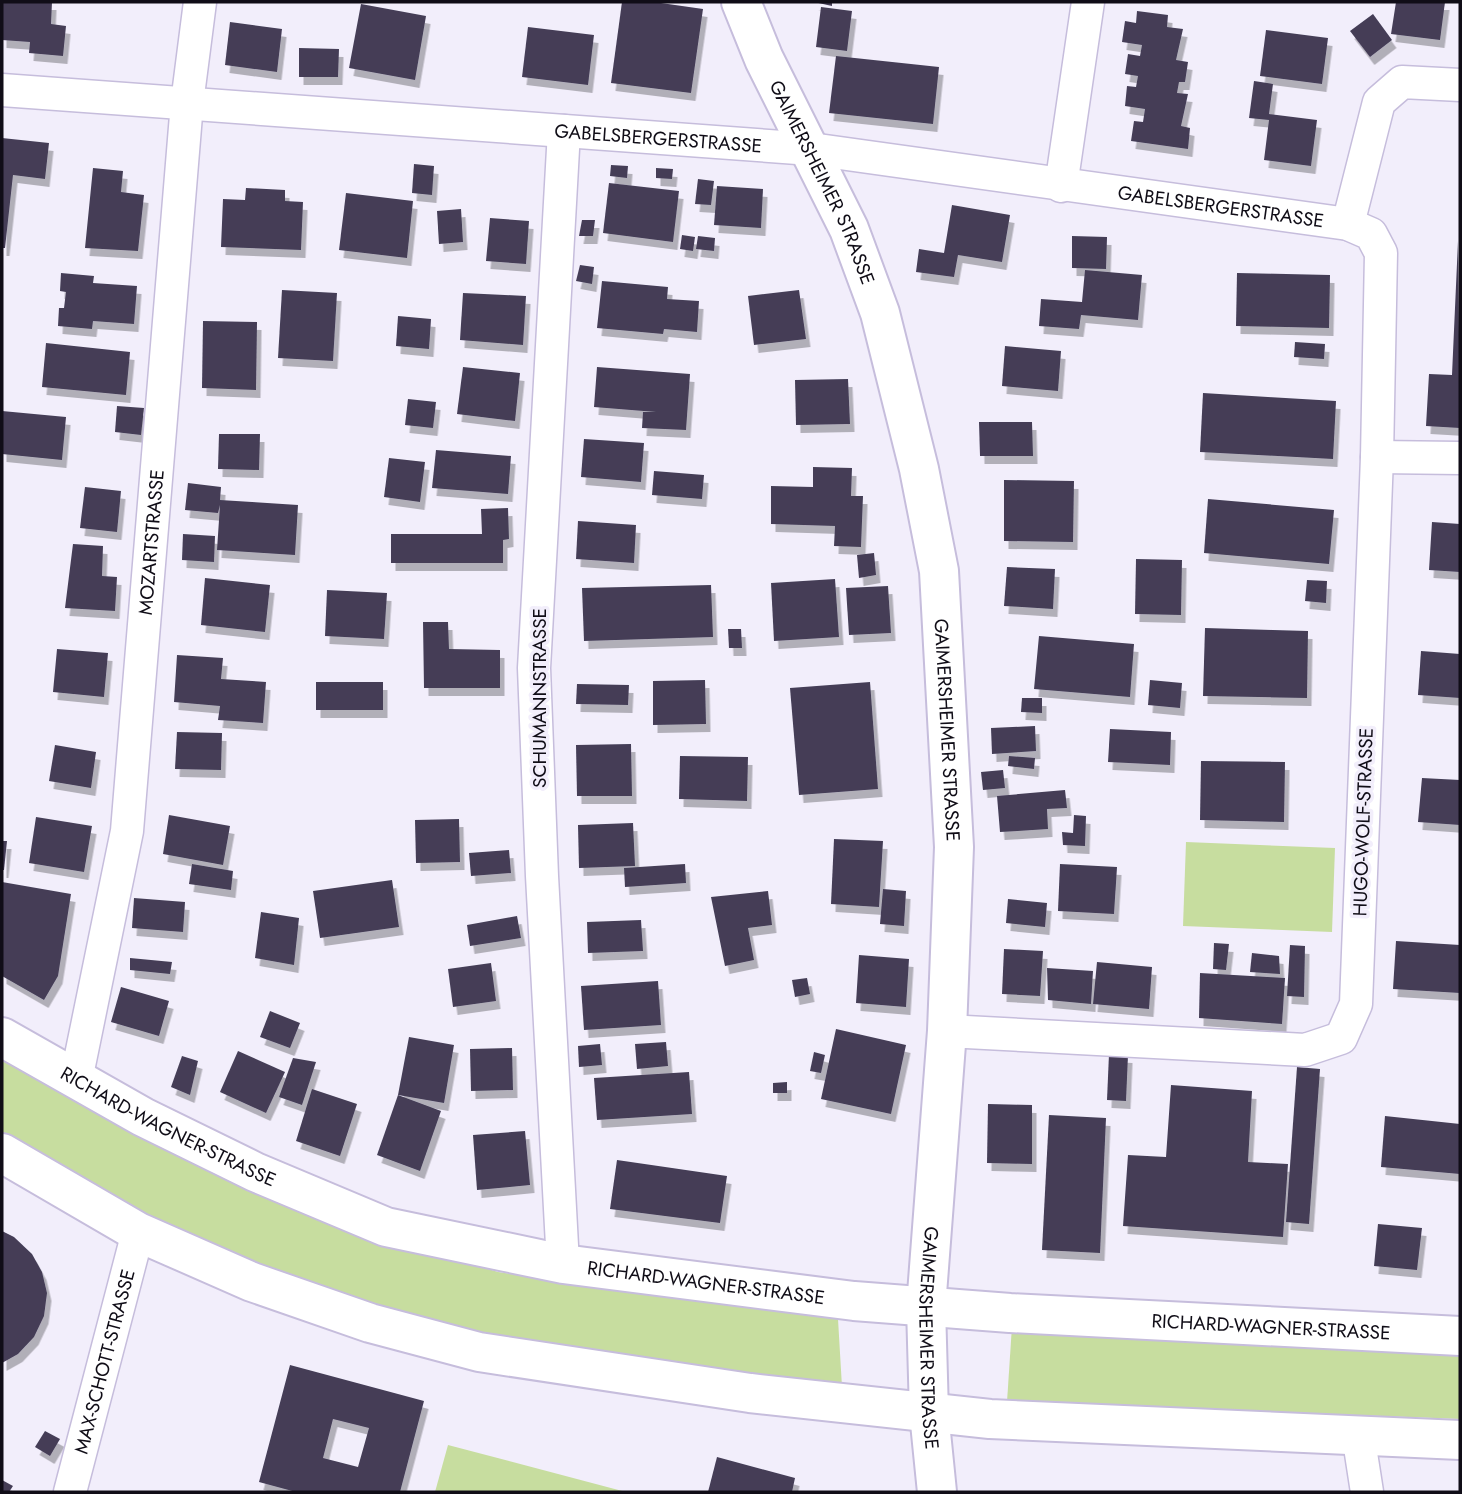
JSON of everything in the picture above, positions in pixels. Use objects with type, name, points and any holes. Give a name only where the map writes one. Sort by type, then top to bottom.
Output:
[{"type":"main road","name":"GAIMERSHEIMER STRASSE","points":[[741,2],[764,59],[849,229],[880,313],[919,469],[939,571],[954,847],[947,1031],[926,1307],[929,1413],[937,1492]]},
{"type":"main road","name":"RICHARD-WAGNER-STRASSE","points":[[2,1037],[76,1080],[255,1172],[386,1227],[563,1264],[738,1289],[926,1307],[1460,1336]]},
{"type":"main road","points":[[2,1153],[138,1232],[252,1282],[370,1323],[479,1352],[750,1393],[990,1419],[1460,1440]]},
{"type":"street","name":"MOZARTSTRASSE","points":[[76,1080],[127,831],[187,103],[200,2]]},
{"type":"street","points":[[1061,186],[1088,2]]},
{"type":"street","name":"GABELSBERGERSTRASSE","points":[[2,90],[811,149],[1348,224],[1379,102],[1402,82],[1460,85]]},
{"type":"street","name":"SCHUMANNSTRASSE","points":[[563,1264],[542,876],[534,668],[564,131]]},
{"type":"street","name":"HUGO-WOLF-STRASSE","points":[[947,1031],[1305,1050],[1341,1038],[1356,1004],[1377,457],[1381,253],[1370,234],[1348,224]]},
{"type":"street","points":[[1377,457],[1460,458]]},
{"type":"street","name":"MAX-SCHOTT-STRASSE","points":[[71,1492],[138,1232]]},
{"type":"street","points":[[1358,1434],[1367,1492]]},
{"type":"green space","points":[[1186,842],[1335,848],[1332,932],[1183,926]]},
{"type":"green space","points":[[2,1050],[357,1228],[498,1272],[838,1319],[842,1387],[513,1344],[327,1293],[115,1202],[2,1136]]},
{"type":"green space","points":[[1012,1326],[1460,1348],[1460,1419],[1007,1402]]},
{"type":"green space","points":[[448,1445],[626,1492],[435,1492]]},
{"type":"building","points":[[2,2],[52,2],[51,24],[66,26],[63,56],[29,53],[30,42],[2,40]]},
{"type":"building","points":[[622,2],[654,2],[703,9],[691,93],[611,83]]},
{"type":"building","points":[[814,2],[832,2],[832,6]]},
{"type":"building","points":[[1396,2],[1445,2],[1440,40],[1391,34]]},
{"type":"building","points":[[361,4],[426,16],[415,80],[349,68]]},
{"type":"building","points":[[821,7],[852,11],[847,51],[816,47]]},
{"type":"building","points":[[1137,11],[1168,15],[1167,27],[1183,29],[1176,60],[1188,62],[1185,82],[1179,82],[1177,93],[1188,94],[1181,126],[1190,128],[1188,149],[1131,141],[1134,121],[1143,122],[1145,109],[1125,106],[1127,86],[1136,87],[1138,76],[1125,74],[1128,54],[1140,56],[1142,45],[1122,42],[1125,21],[1136,23]]},
{"type":"building","points":[[1373,14],[1392,40],[1370,57],[1350,31]]},
{"type":"building","points":[[230,22],[282,29],[277,72],[225,65]]},
{"type":"building","points":[[528,27],[594,35],[588,85],[522,77]]},
{"type":"building","points":[[1266,30],[1328,38],[1322,84],[1260,76]]},
{"type":"building","points":[[299,48],[339,49],[338,77],[299,77]]},
{"type":"building","points":[[836,56],[939,67],[933,124],[829,113]]},
{"type":"building","points":[[1254,81],[1273,84],[1269,114],[1317,120],[1311,166],[1264,160],[1269,120],[1249,118]]},
{"type":"building","points":[[2,138],[49,143],[45,179],[13,175],[5,248],[2,248]]},
{"type":"building","points":[[414,164],[434,166],[432,195],[412,193]]},
{"type":"building","points":[[611,165],[628,166],[627,178],[610,176]]},
{"type":"building","points":[[93,168],[123,171],[121,192],[144,195],[138,251],[85,248]]},
{"type":"building","points":[[656,168],[673,169],[672,179],[656,178]]},
{"type":"building","points":[[698,179],[714,181],[711,205],[695,204]]},
{"type":"building","points":[[609,183],[679,191],[673,242],[603,233]]},
{"type":"building","points":[[717,186],[763,189],[761,228],[714,225]]},
{"type":"building","points":[[246,188],[285,190],[285,201],[303,202],[301,250],[221,247],[223,199],[245,200]]},
{"type":"building","points":[[346,193],[413,201],[407,258],[339,250]]},
{"type":"building","points":[[952,205],[1010,215],[1002,262],[958,255],[954,277],[916,272],[919,249],[944,253]]},
{"type":"building","points":[[461,209],[463,242],[439,244],[437,211]]},
{"type":"building","points":[[490,218],[529,221],[526,264],[486,261]]},
{"type":"building","points":[[582,220],[595,220],[593,236],[579,236]]},
{"type":"building","points":[[682,235],[695,237],[693,251],[680,249]]},
{"type":"building","points":[[698,236],[715,238],[714,251],[696,249]]},
{"type":"building","points":[[1072,236],[1107,237],[1106,269],[1072,268]]},
{"type":"building","points":[[1458,241],[1460,428],[1426,426],[1429,374],[1452,375]]},
{"type":"building","points":[[580,265],[594,267],[592,284],[576,281]]},
{"type":"building","points":[[1085,270],[1142,275],[1138,320],[1081,315],[1079,329],[1039,326],[1041,299],[1082,302]]},
{"type":"building","points":[[61,273],[94,276],[93,283],[137,286],[134,324],[93,321],[92,329],[58,326],[59,308],[64,308],[66,292],[60,291]]},
{"type":"building","points":[[1237,273],[1330,275],[1329,328],[1236,326]]},
{"type":"building","points":[[602,281],[668,287],[667,299],[699,301],[697,332],[664,329],[663,334],[597,328]]},
{"type":"building","points":[[282,290],[337,293],[333,361],[278,358]]},
{"type":"building","points":[[799,290],[806,339],[754,345],[748,296]]},
{"type":"building","points":[[463,293],[526,296],[523,345],[460,340]]},
{"type":"building","points":[[398,316],[431,319],[429,349],[396,346]]},
{"type":"building","points":[[203,321],[257,322],[256,390],[202,388]]},
{"type":"building","points":[[1295,342],[1325,344],[1324,359],[1294,357]]},
{"type":"building","points":[[46,343],[130,352],[126,395],[42,387]]},
{"type":"building","points":[[1005,346],[1061,351],[1058,391],[1002,386]]},
{"type":"building","points":[[463,367],[520,373],[515,421],[457,414]]},
{"type":"building","points":[[597,367],[690,374],[686,430],[642,428],[643,412],[656,412],[594,407]]},
{"type":"building","points":[[848,379],[850,424],[796,425],[795,380]]},
{"type":"building","points":[[1203,393],[1336,401],[1333,459],[1200,452]]},
{"type":"building","points":[[408,399],[436,402],[433,428],[405,425]]},
{"type":"building","points":[[117,406],[144,408],[141,435],[115,432]]},
{"type":"building","points":[[2,411],[66,417],[62,460],[2,454]]},
{"type":"building","points":[[979,422],[1032,422],[1033,456],[980,456]]},
{"type":"building","points":[[219,434],[260,434],[259,470],[218,469]]},
{"type":"building","points":[[584,439],[644,443],[641,482],[581,477]]},
{"type":"building","points":[[436,450],[511,456],[508,494],[432,488]]},
{"type":"building","points":[[389,458],[425,462],[420,502],[384,497]]},
{"type":"building","points":[[813,467],[852,468],[851,496],[863,496],[861,547],[834,546],[835,526],[771,524],[771,486],[813,487]]},
{"type":"building","points":[[654,471],[704,475],[702,499],[652,495]]},
{"type":"building","points":[[1004,480],[1074,481],[1073,542],[1004,541]]},
{"type":"building","points":[[188,483],[221,487],[220,500],[298,505],[295,555],[217,550],[220,505],[218,513],[185,510]]},
{"type":"building","points":[[85,487],[121,491],[117,532],[80,528]]},
{"type":"building","points":[[1208,499],[1334,510],[1329,564],[1204,553]]},
{"type":"building","points":[[508,508],[509,539],[503,540],[503,563],[391,563],[391,534],[482,534],[481,509]]},
{"type":"building","points":[[578,521],[636,525],[634,563],[576,559]]},
{"type":"building","points":[[1432,522],[1460,524],[1460,572],[1429,570]]},
{"type":"building","points":[[183,534],[215,536],[214,562],[182,560]]},
{"type":"building","points":[[73,544],[103,546],[102,576],[117,577],[115,611],[65,608]]},
{"type":"building","points":[[874,553],[876,575],[859,578],[857,555]]},
{"type":"building","points":[[1136,559],[1182,560],[1181,615],[1135,614]]},
{"type":"building","points":[[1007,567],[1055,569],[1053,609],[1004,606]]},
{"type":"building","points":[[205,578],[270,585],[265,632],[201,625]]},
{"type":"building","points":[[835,579],[839,637],[774,641],[771,583]]},
{"type":"building","points":[[1307,580],[1327,581],[1326,603],[1305,601]]},
{"type":"building","points":[[711,585],[713,637],[584,641],[582,588]]},
{"type":"building","points":[[888,586],[891,633],[849,635],[846,588]]},
{"type":"building","points":[[327,590],[387,593],[384,639],[325,636]]},
{"type":"building","points":[[423,622],[448,622],[449,649],[500,650],[500,688],[424,688]]},
{"type":"building","points":[[1205,628],[1308,631],[1307,698],[1203,696]]},
{"type":"building","points":[[728,629],[741,629],[742,648],[729,648]]},
{"type":"building","points":[[1039,636],[1134,644],[1130,697],[1034,689]]},
{"type":"building","points":[[57,649],[108,653],[104,697],[53,692]]},
{"type":"building","points":[[1421,651],[1460,654],[1460,698],[1418,695]]},
{"type":"building","points":[[177,655],[223,658],[221,679],[266,682],[263,723],[218,720],[220,706],[174,702]]},
{"type":"building","points":[[705,680],[706,724],[653,725],[653,681]]},
{"type":"building","points":[[1150,680],[1182,683],[1180,708],[1148,705]]},
{"type":"building","points":[[316,682],[383,682],[383,710],[316,710]]},
{"type":"building","points":[[870,682],[878,789],[799,795],[790,688]]},
{"type":"building","points":[[577,684],[629,685],[628,705],[576,704]]},
{"type":"building","points":[[1022,698],[1042,698],[1042,713],[1021,712]]},
{"type":"building","points":[[1035,726],[1036,751],[992,754],[991,728]]},
{"type":"building","points":[[1110,729],[1171,732],[1170,765],[1108,762]]},
{"type":"building","points":[[177,732],[222,733],[221,770],[175,769]]},
{"type":"building","points":[[631,744],[632,796],[577,796],[576,745]]},
{"type":"building","points":[[55,745],[96,752],[91,788],[49,781]]},
{"type":"building","points":[[680,756],[748,757],[747,801],[679,799]]},
{"type":"building","points":[[1009,756],[1035,758],[1034,769],[1008,766]]},
{"type":"building","points":[[1201,761],[1285,762],[1284,822],[1200,820]]},
{"type":"building","points":[[1003,770],[1005,788],[983,790],[981,772]]},
{"type":"building","points":[[1422,778],[1460,780],[1460,825],[1418,822]]},
{"type":"building","points":[[1065,790],[1067,808],[1047,809],[1048,829],[1000,832],[997,796]]},
{"type":"building","points":[[169,815],[230,826],[223,865],[163,854]]},
{"type":"building","points":[[1074,815],[1086,816],[1085,846],[1063,845],[1062,832],[1073,833]]},
{"type":"building","points":[[36,817],[92,826],[84,872],[29,863]]},
{"type":"building","points":[[459,819],[460,862],[416,863],[415,820]]},
{"type":"building","points":[[633,823],[635,866],[579,868],[578,825]]},
{"type":"building","points":[[834,839],[883,841],[879,907],[831,904]]},
{"type":"building","points":[[2,841],[7,841],[4,870],[2,870]]},
{"type":"building","points":[[509,850],[511,873],[471,876],[469,853]]},
{"type":"building","points":[[192,864],[233,871],[231,890],[189,884]]},
{"type":"building","points":[[685,864],[686,883],[625,887],[624,868]]},
{"type":"building","points":[[1060,864],[1117,867],[1114,914],[1058,911]]},
{"type":"building","points":[[392,880],[399,927],[320,938],[313,891]]},
{"type":"building","points":[[2,882],[71,894],[58,976],[44,1000],[2,976]]},
{"type":"building","points":[[883,889],[906,891],[904,926],[880,924]]},
{"type":"building","points":[[768,891],[772,925],[748,928],[754,960],[725,966],[711,897]]},
{"type":"building","points":[[134,898],[185,902],[183,932],[132,928]]},
{"type":"building","points":[[1008,899],[1047,903],[1045,927],[1006,923]]},
{"type":"building","points":[[261,912],[299,918],[294,965],[255,958]]},
{"type":"building","points":[[517,916],[521,938],[470,946],[467,925]]},
{"type":"building","points":[[641,920],[643,951],[588,953],[587,922]]},
{"type":"building","points":[[1396,941],[1460,945],[1460,993],[1393,989]]},
{"type":"building","points":[[1214,943],[1229,944],[1226,970],[1213,969]]},
{"type":"building","points":[[1290,945],[1305,946],[1304,997],[1287,996]]},
{"type":"building","points":[[1004,949],[1043,951],[1040,996],[1002,994]]},
{"type":"building","points":[[1252,953],[1279,956],[1280,974],[1250,972]]},
{"type":"building","points":[[859,955],[909,959],[906,1007],[856,1003]]},
{"type":"building","points":[[130,958],[172,962],[170,974],[130,970]]},
{"type":"building","points":[[1097,962],[1152,967],[1149,1009],[1093,1004]]},
{"type":"building","points":[[491,963],[496,1001],[453,1007],[448,969]]},
{"type":"building","points":[[1047,968],[1093,971],[1091,1004],[1048,1000]]},
{"type":"building","points":[[1200,973],[1285,978],[1282,1024],[1199,1018]]},
{"type":"building","points":[[807,978],[810,994],[795,997],[792,980]]},
{"type":"building","points":[[658,981],[661,1025],[584,1030],[581,986]]},
{"type":"building","points":[[121,987],[169,1001],[159,1036],[111,1022]]},
{"type":"building","points":[[270,1011],[300,1023],[290,1048],[260,1037]]},
{"type":"building","points":[[836,1029],[906,1045],[891,1114],[821,1099]]},
{"type":"building","points":[[409,1037],[454,1045],[444,1103],[398,1095]]},
{"type":"building","points":[[666,1042],[668,1066],[637,1069],[635,1044]]},
{"type":"building","points":[[600,1044],[602,1065],[579,1067],[578,1046]]},
{"type":"building","points":[[512,1048],[513,1090],[471,1091],[470,1049]]},
{"type":"building","points":[[238,1051],[285,1072],[266,1113],[220,1092]]},
{"type":"building","points":[[814,1052],[825,1055],[821,1073],[810,1071]]},
{"type":"building","points":[[1109,1054],[1128,1055],[1126,1101],[1107,1100]]},
{"type":"building","points":[[182,1056],[198,1061],[190,1095],[171,1087]]},
{"type":"building","points":[[293,1058],[316,1062],[302,1105],[279,1097]]},
{"type":"building","points":[[1297,1067],[1320,1069],[1309,1224],[1286,1222]]},
{"type":"building","points":[[689,1072],[692,1114],[597,1120],[594,1078]]},
{"type":"building","points":[[787,1082],[787,1093],[773,1093],[773,1083]]},
{"type":"building","points":[[1171,1085],[1252,1091],[1248,1162],[1288,1164],[1283,1237],[1123,1226],[1128,1155],[1166,1157]]},
{"type":"building","points":[[312,1089],[357,1104],[340,1156],[296,1141]]},
{"type":"building","points":[[398,1095],[441,1111],[420,1171],[377,1155]]},
{"type":"building","points":[[988,1104],[1032,1105],[1032,1164],[987,1163]]},
{"type":"building","points":[[1049,1115],[1106,1118],[1100,1253],[1042,1250]]},
{"type":"building","points":[[1385,1116],[1460,1124],[1460,1174],[1381,1167]]},
{"type":"building","points":[[525,1131],[530,1185],[477,1190],[473,1135]]},
{"type":"building","points":[[617,1160],[727,1176],[720,1223],[610,1209]]},
{"type":"building","points":[[1378,1224],[1422,1228],[1417,1270],[1374,1266]]},
{"type":"building","points":[[2,1231],[14,1237],[32,1254],[42,1272],[47,1293],[44,1316],[34,1337],[18,1354],[2,1363]]},
{"type":"building","points":[[290,1365],[424,1401],[400,1492],[296,1492],[259,1482]],"holes":[[[333,1419],[369,1428],[358,1467],[323,1458]]]},
{"type":"building","points":[[45,1431],[60,1439],[50,1456],[35,1447]]},
{"type":"building","points":[[717,1457],[795,1478],[792,1492],[708,1492]]},
{"type":"building","points":[[2,1480],[13,1486],[9,1492],[2,1492]]}]
